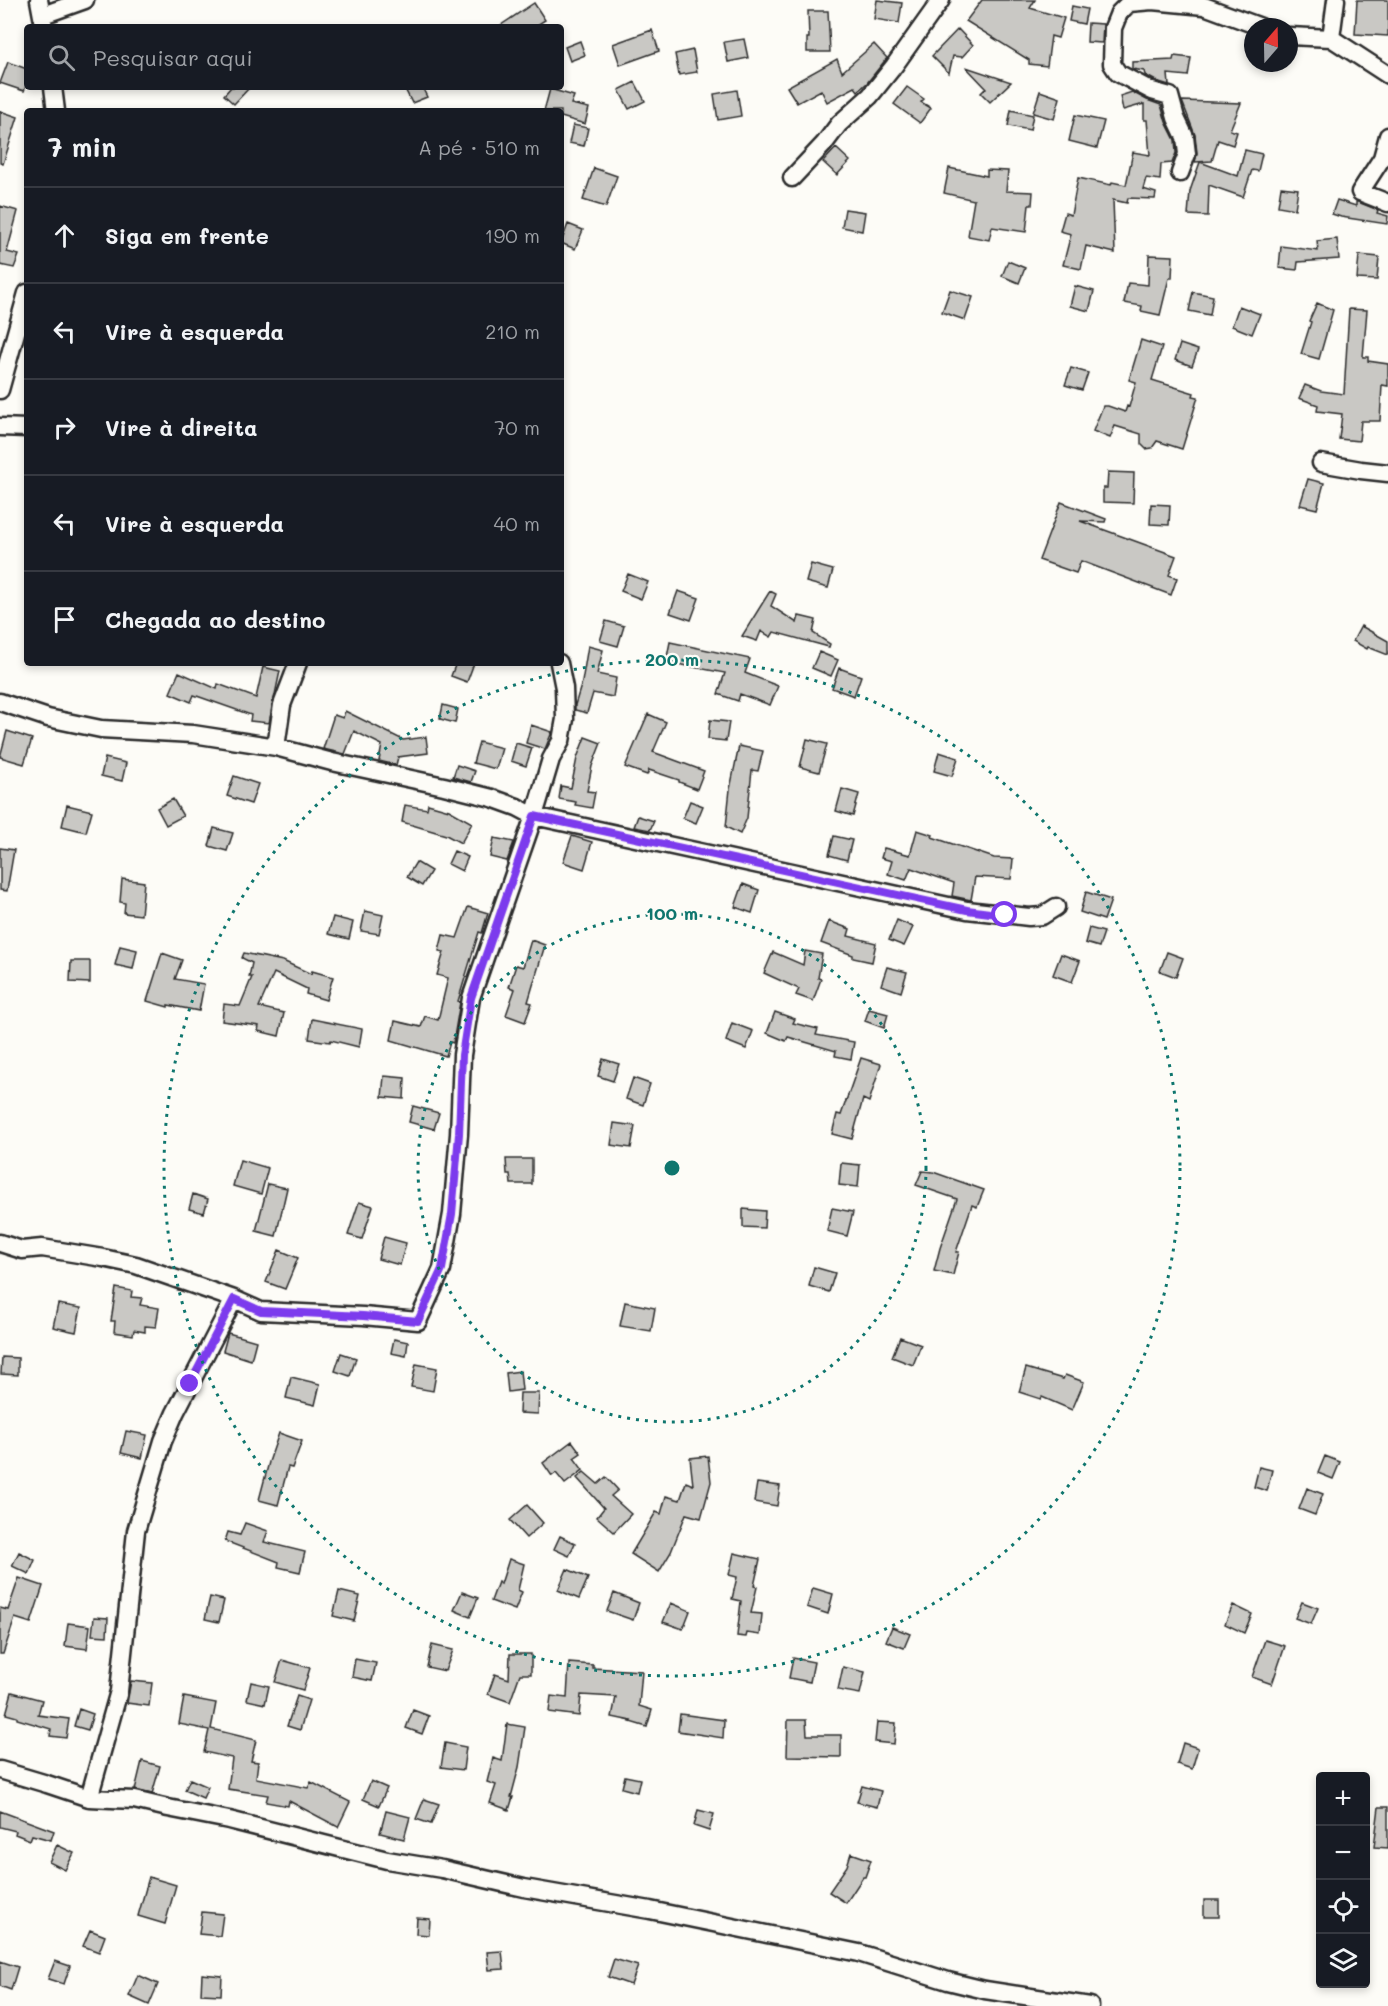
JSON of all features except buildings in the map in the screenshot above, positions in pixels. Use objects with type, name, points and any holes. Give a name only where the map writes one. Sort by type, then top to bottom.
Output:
[{"type":"street","points":[[42,14],[85,0]]},
{"type":"street","points":[[792,178],[824,144],[839,124],[870,96],[941,0]]},
{"type":"street","points":[[1331,38],[1336,0]]},
{"type":"street","points":[[1180,173],[1187,154],[1185,137],[1176,118],[1170,96],[1152,91],[1118,73],[1112,64],[1113,28],[1119,13],[1129,3],[1175,2],[1204,6],[1244,21]]},
{"type":"street","points":[[1298,38],[1331,38],[1388,75]]},
{"type":"street","points":[[53,90],[56,108]]},
{"type":"street","points":[[1388,136],[1382,158],[1360,192],[1388,203]]},
{"type":"street","points":[[0,390],[24,304]]},
{"type":"street","points":[[0,428],[24,428]]},
{"type":"street","points":[[1321,463],[1388,473]]},
{"type":"street","points":[[276,747],[282,705],[297,666]]},
{"type":"street","points":[[0,1243],[22,1250],[42,1248],[136,1265],[234,1299],[261,1311],[418,1321],[442,1269],[452,1214],[459,1134],[462,1055],[471,998],[534,816],[551,759],[561,741],[565,719],[564,688],[560,666]]},
{"type":"street","points":[[0,702],[48,718],[101,729],[193,734],[276,747],[332,762],[473,793],[517,807],[534,816],[967,910],[1029,917],[1042,916],[1056,907]]},
{"type":"street","points":[[88,1798],[119,1691],[136,1531],[163,1441],[234,1299]]},
{"type":"street","points":[[0,1770],[88,1798],[134,1800],[229,1820],[387,1860],[442,1869],[524,1888],[650,1910],[859,1953],[985,1990],[1090,2006]]},
{"type":"route","points":[[190,1384],[234,1299],[261,1311],[418,1321],[442,1269],[452,1214],[459,1134],[462,1055],[471,998],[534,816],[967,910],[1005,915]]}]
